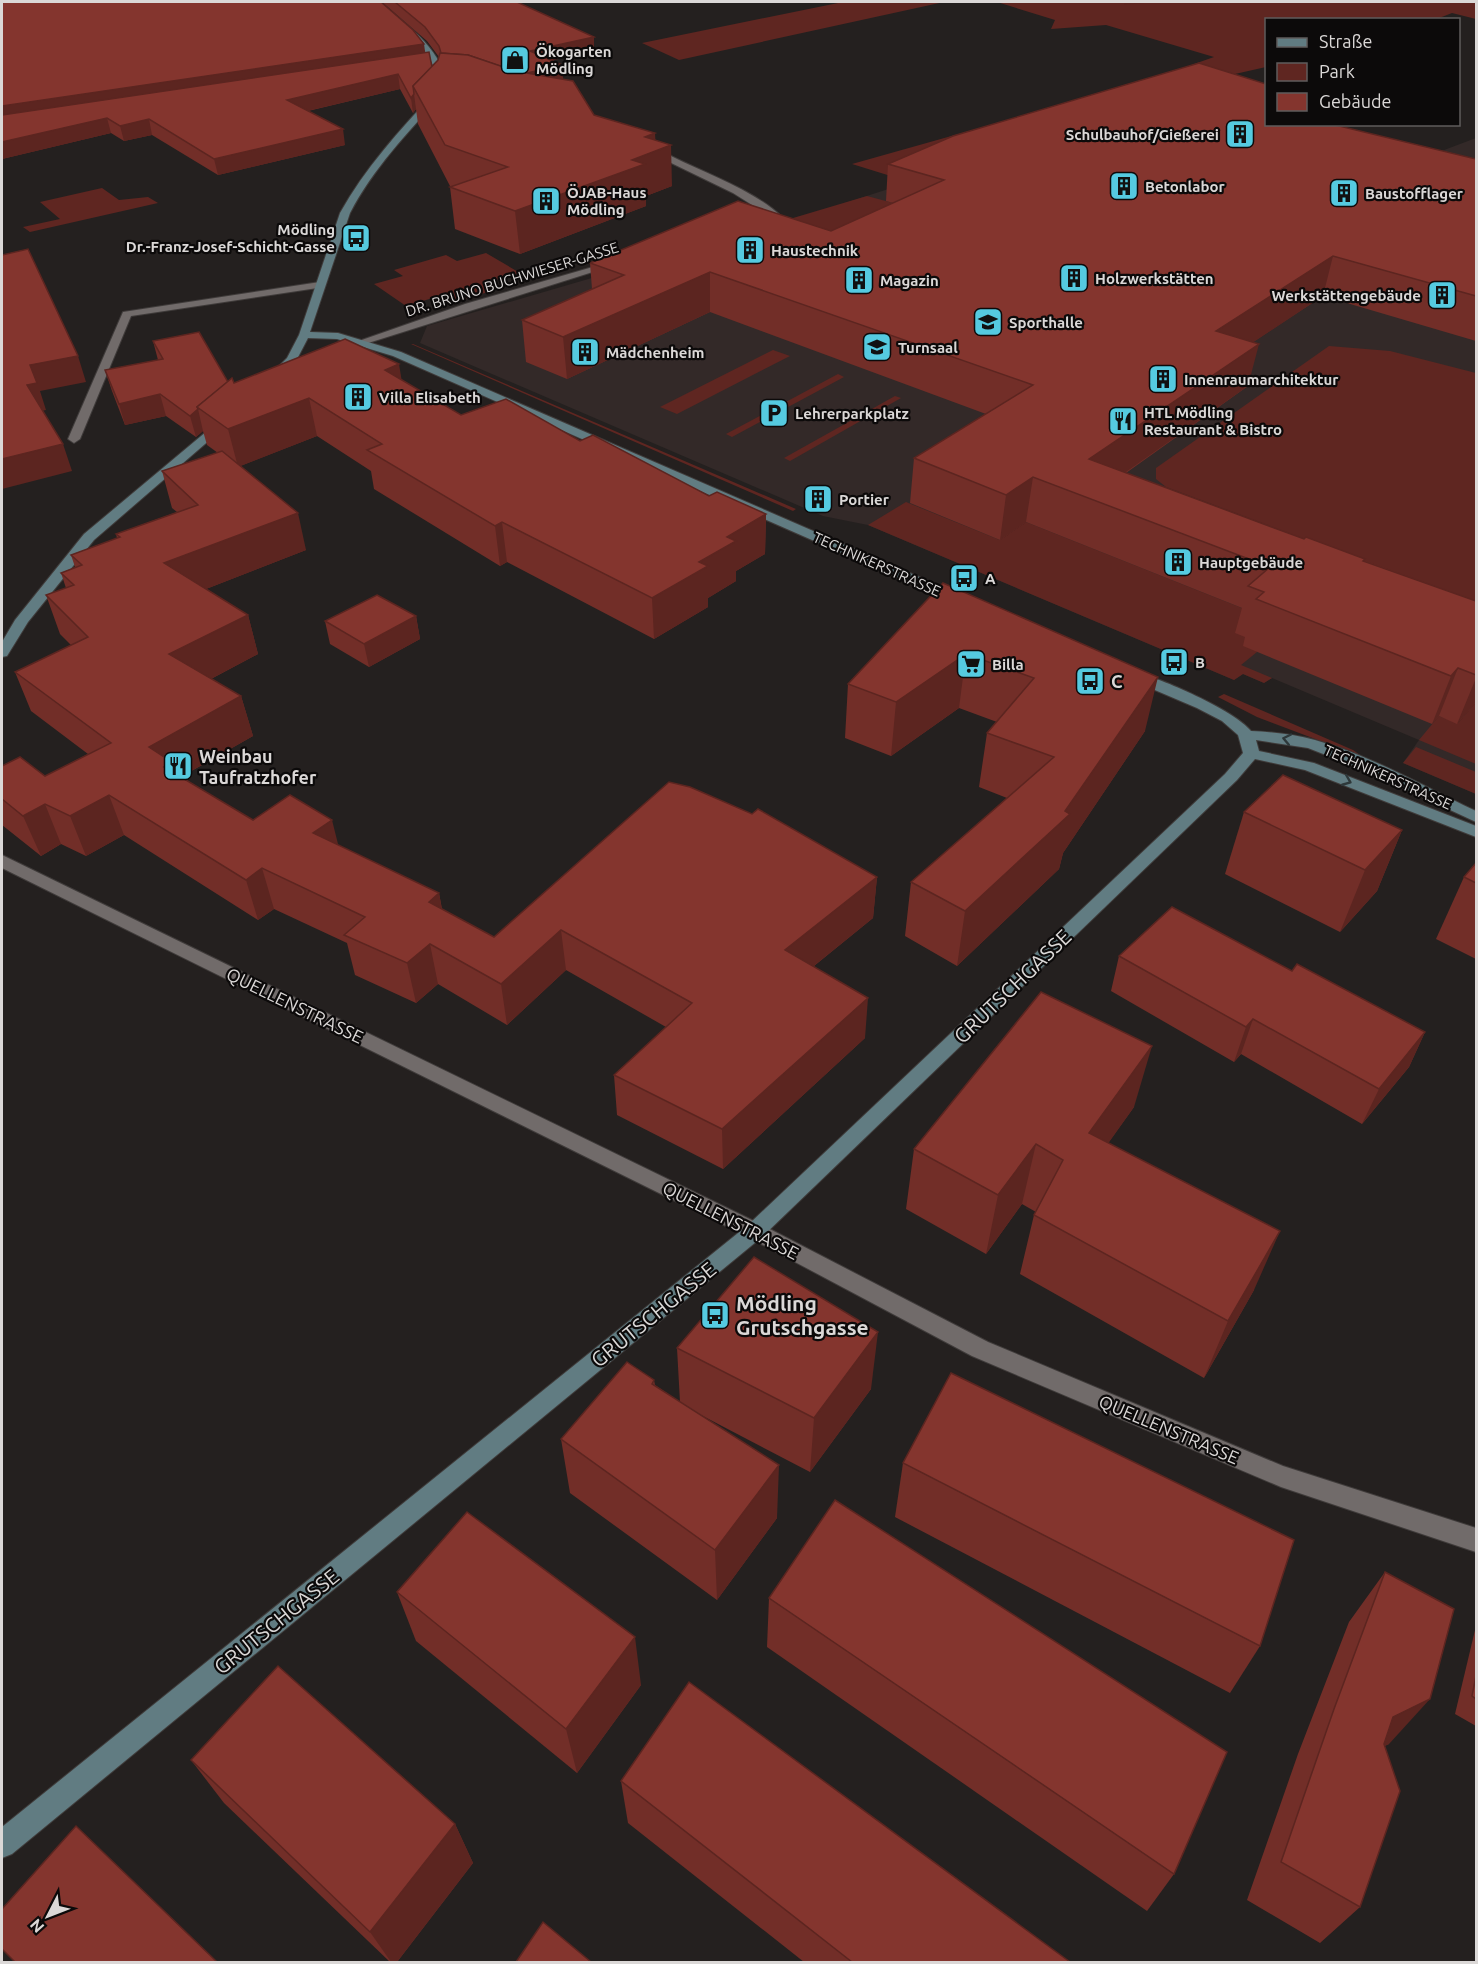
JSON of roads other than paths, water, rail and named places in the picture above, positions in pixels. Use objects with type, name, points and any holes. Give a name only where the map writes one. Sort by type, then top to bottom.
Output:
[{"type":"street","points":[[268,382],[292,359],[304,335],[345,213],[353,197],[386,151],[445,86],[441,75],[431,62],[375,2]]},
{"type":"street","points":[[642,137],[666,157],[736,191],[771,217]]},
{"type":"street","name":"DR. BRUNO BUCHWIESER-GASSE","points":[[361,342],[469,306],[629,259]]},
{"type":"street","points":[[74,440],[127,314],[320,285]]},
{"type":"street","name":"TECHNIKERSTRASSE","points":[[304,335],[338,336],[407,358],[976,607]]},
{"type":"street","points":[[2,653],[22,620],[89,537],[234,413]]},
{"type":"street","name":"TECHNIKERSTRASSE","points":[[1118,669],[1226,717],[1249,745],[1309,766],[1476,832]]},
{"type":"street","name":"TECHNIKERSTRASSE","points":[[1249,745],[1275,737],[1312,744],[1370,767],[1476,817]]},
{"type":"street","name":"GRUTSCHGASSE","points":[[2,1844],[755,1231],[1231,777],[1249,745]]},
{"type":"street","name":"QUELLENSTRASSE","points":[[2,861],[755,1231],[991,1353],[1281,1476],[1476,1540]]},
{"type":"place","name":"Ökogarten Mödling","points":[[515,60]]},
{"type":"place","name":"Schulbauhof/Gießerei","points":[[1240,134]]},
{"type":"place","name":"Betonlabor","points":[[1124,186]]},
{"type":"place","name":"Baustofflager","points":[[1344,193]]},
{"type":"place","name":"ÖJAB-Haus Mödling","points":[[546,201]]},
{"type":"place","name":"Mödling Dr.-Franz-Josef-Schicht-Gasse","points":[[356,238]]},
{"type":"place","name":"Haustechnik","points":[[750,250]]},
{"type":"place","name":"Holzwerkstätten","points":[[1074,278]]},
{"type":"place","name":"Magazin","points":[[859,280]]},
{"type":"place","name":"Werkstättengebäude","points":[[1442,295]]},
{"type":"place","name":"Sporthalle","points":[[988,322]]},
{"type":"place","name":"Turnsaal","points":[[877,347]]},
{"type":"place","name":"Mädchenheim","points":[[585,352]]},
{"type":"place","name":"Innenraumarchitektur","points":[[1163,379]]},
{"type":"place","name":"Villa Elisabeth","points":[[358,397]]},
{"type":"place","name":"Lehrerparkplatz","points":[[774,413]]},
{"type":"place","name":"HTL Mödling Restaurant & Bistro","points":[[1123,421]]},
{"type":"place","name":"Portier","points":[[818,499]]},
{"type":"place","name":"Hauptgebäude","points":[[1178,562]]},
{"type":"place","name":"A","points":[[964,578]]},
{"type":"place","name":"B","points":[[1174,662]]},
{"type":"place","name":"Billa","points":[[971,664]]},
{"type":"place","name":"C","points":[[1090,681]]},
{"type":"place","name":"Weinbau Taufratzhofer","points":[[178,766]]},
{"type":"place","name":"Mödling Grutschgasse","points":[[715,1315]]}]
